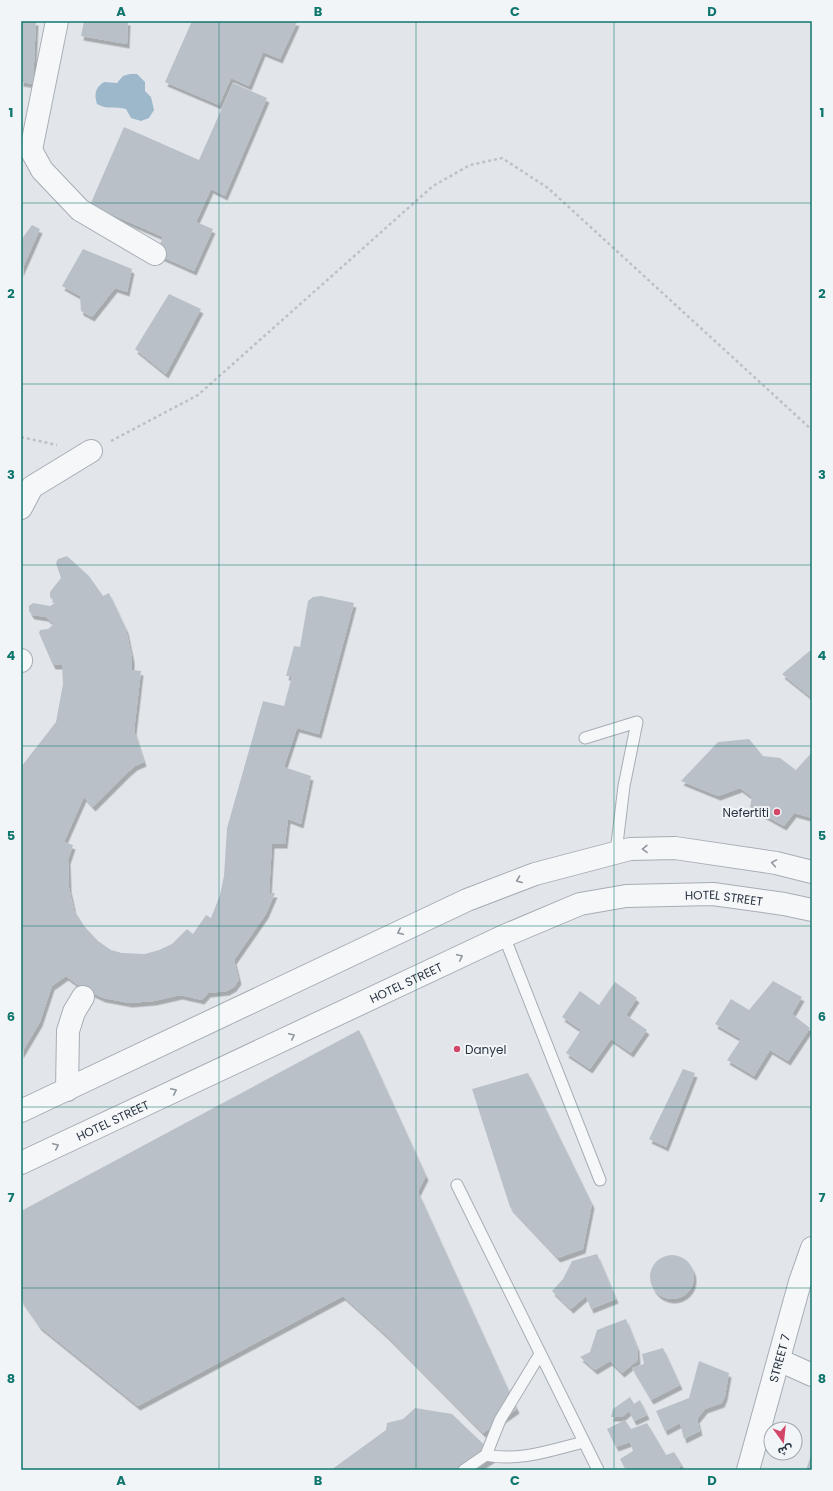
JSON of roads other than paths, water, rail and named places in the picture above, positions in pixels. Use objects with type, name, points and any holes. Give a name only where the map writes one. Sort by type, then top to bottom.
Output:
[{"type":"street","points":[[56,21],[29,120],[31,150],[33,156],[42,170],[68,199],[87,216],[155,254]]},
{"type":"street","points":[[21,508],[32,487],[90,451]]},
{"type":"street","points":[[21,1111],[467,900],[535,874],[630,849],[675,848],[776,863],[812,872]]},
{"type":"street","name":"HOTEL STREET","points":[[21,1163],[504,936],[580,904],[626,896],[713,894],[784,904],[812,910]]},
{"type":"street","points":[[67,1090],[68,1031],[74,1012],[83,997]]},
{"type":"street","name":"STREET 7","points":[[749,1469],[800,1282],[812,1248]]},
{"type":"street","points":[[779,1360],[812,1375]]},
{"type":"lane","points":[[585,738],[637,722],[624,786],[616,852]]},
{"type":"lane","points":[[504,936],[600,1180]]},
{"type":"lane","points":[[457,1184],[598,1470]]},
{"type":"lane","points":[[464,1470],[486,1455],[500,1420],[540,1354]]},
{"type":"lane","points":[[486,1455],[499,1458],[525,1457],[584,1442]]},
{"type":"water","points":[[137,74],[145,82],[145,91],[151,97],[154,110],[149,118],[141,121],[131,118],[126,109],[104,107],[97,104],[96,100],[96,92],[101,84],[104,82],[117,83],[123,76]]},
{"type":"place","name":"Nefertiti","points":[[777,812]]},
{"type":"place","name":"Danyel","points":[[457,1049]]}]
